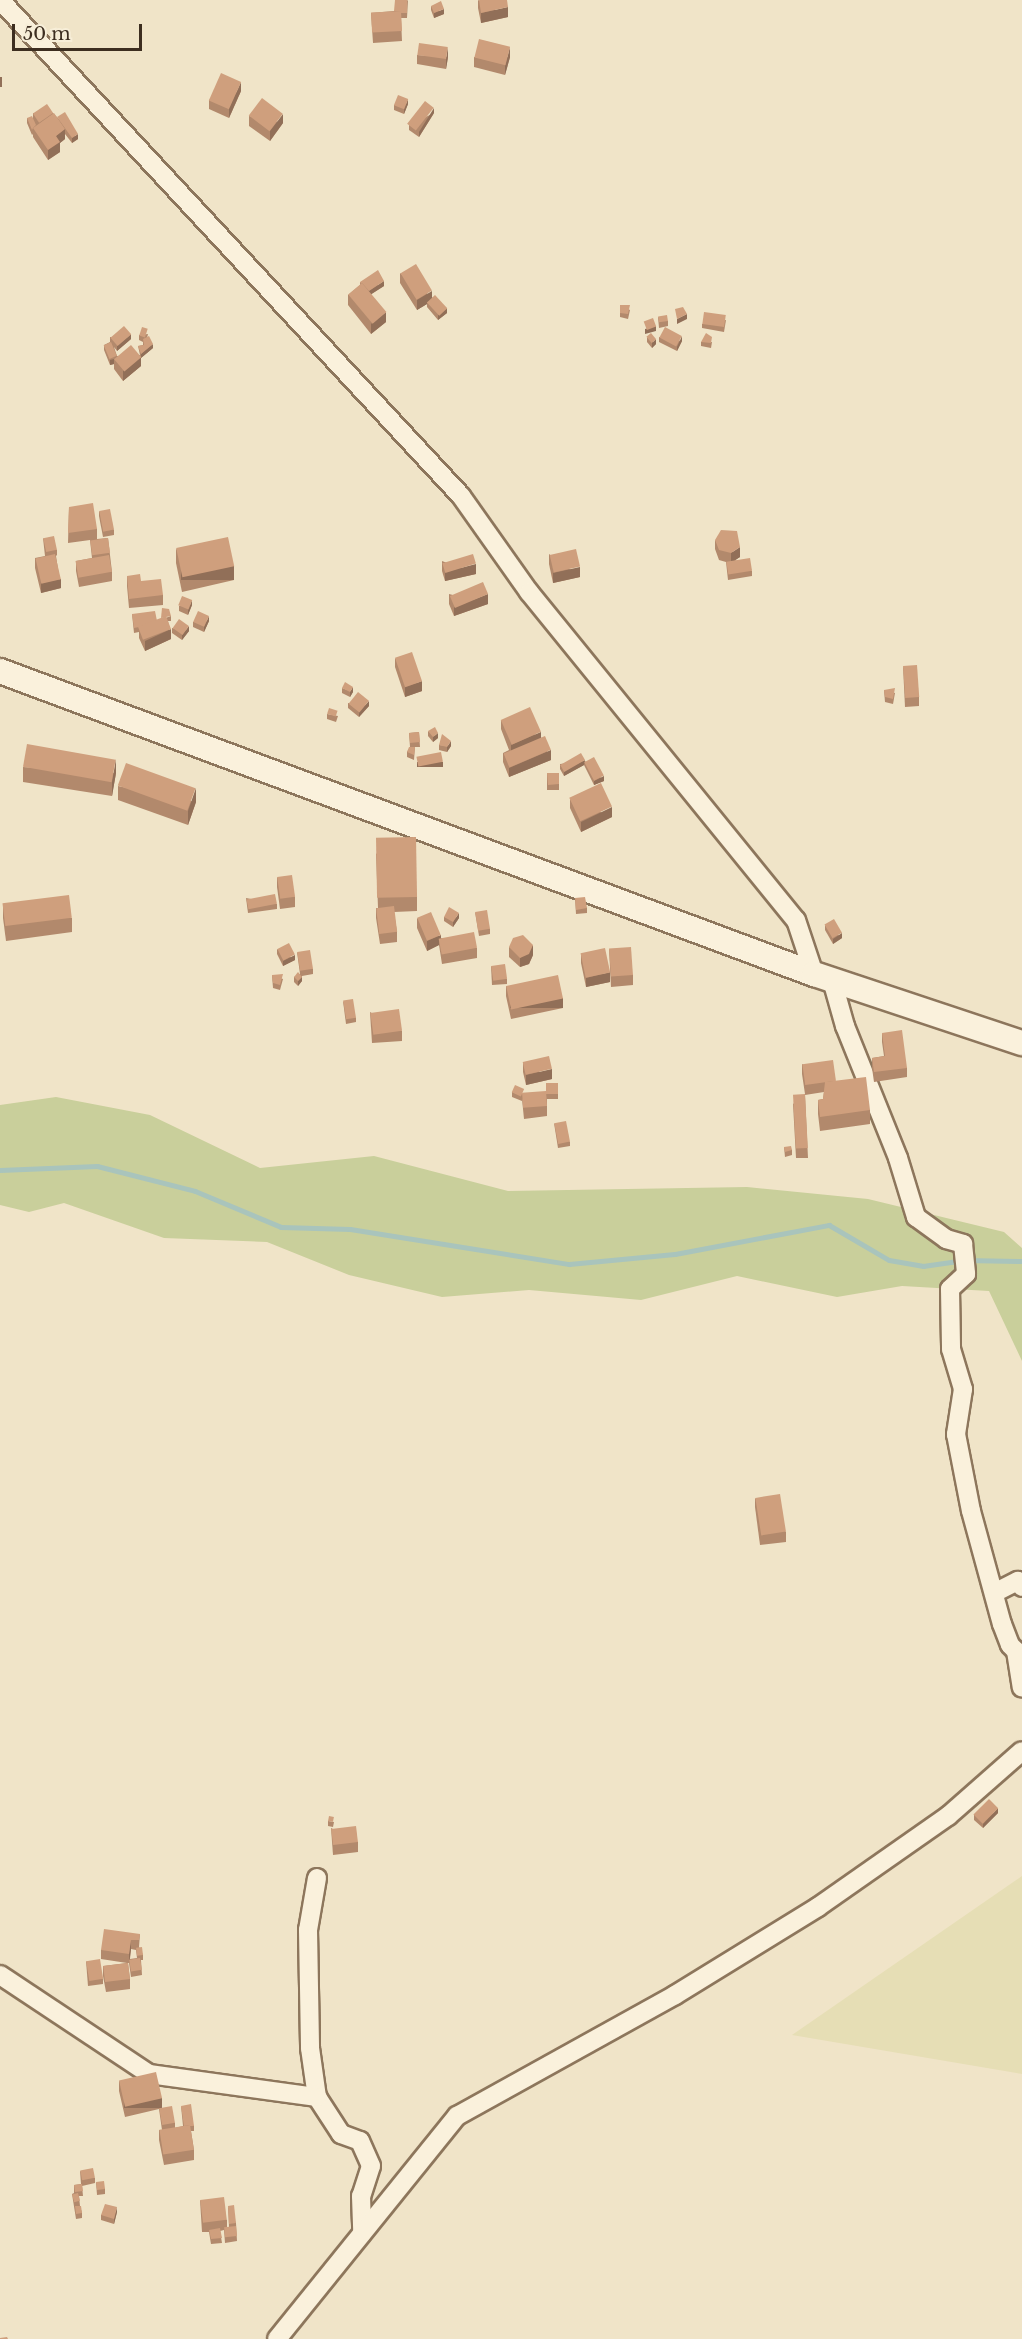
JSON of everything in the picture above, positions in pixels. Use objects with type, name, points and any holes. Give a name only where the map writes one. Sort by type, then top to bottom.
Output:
[{"type":"main road","points":[[0,671],[823,977],[1022,1043]]},
{"type":"street","points":[[0,0],[461,496],[529,592],[796,920],[845,1026],[898,1158],[916,1217],[946,1239],[963,1244],[966,1274],[950,1289],[951,1349],[963,1389],[957,1434],[970,1511],[1010,1645],[1017,1651],[1022,1688]]},
{"type":"street","points":[[994,1593],[1018,1581],[1022,1587]]},
{"type":"street","points":[[277,2339],[457,2116],[675,1995],[818,1907],[948,1816],[1022,1751]]},
{"type":"street","points":[[316,1878],[308,1930],[310,2048],[317,2097],[341,2134],[360,2141],[367,2152],[371,2166],[362,2196],[362,2233]]},
{"type":"street","points":[[0,1975],[149,2074],[317,2097]]},
{"type":"shaded area","points":[[1022,1876],[1022,2074],[792,2035]]},
{"type":"green space","points":[[56,1097],[150,1115],[260,1168],[374,1156],[508,1191],[747,1187],[868,1199],[1004,1232],[1022,1248],[1022,1361],[989,1291],[902,1286],[837,1297],[737,1276],[641,1300],[529,1290],[442,1297],[349,1275],[267,1242],[164,1238],[64,1203],[29,1212],[0,1205],[0,1105]]},
{"type":"building","points":[[395,0],[407,0],[407,13],[394,11]]},
{"type":"building","points":[[479,0],[507,0],[508,7],[481,13]]},
{"type":"building","points":[[441,1],[444,9],[434,13],[431,6]]},
{"type":"building","points":[[401,11],[402,31],[372,33],[371,13]]},
{"type":"building","points":[[479,39],[510,47],[505,65],[474,57]]},
{"type":"building","points":[[419,43],[448,47],[446,59],[417,55]]},
{"type":"building","points":[[221,73],[241,82],[229,109],[209,100]]},
{"type":"building","points":[[398,95],[408,99],[404,109],[394,105]]},
{"type":"building","points":[[262,98],[283,114],[270,131],[249,116]]},
{"type":"building","points":[[425,101],[434,108],[416,131],[407,124]]},
{"type":"building","points":[[47,104],[53,113],[39,123],[33,114]]},
{"type":"building","points":[[65,112],[78,134],[72,138],[57,117]]},
{"type":"building","points":[[54,113],[65,129],[56,136],[60,142],[48,150],[33,128]]},
{"type":"building","points":[[32,116],[36,125],[32,130],[27,118]]},
{"type":"building","points":[[416,264],[432,291],[417,300],[401,273]]},
{"type":"building","points":[[378,270],[384,281],[369,291],[360,282]]},
{"type":"building","points":[[362,283],[386,312],[373,324],[348,295]]},
{"type":"building","points":[[435,295],[447,308],[439,316],[427,303]]},
{"type":"building","points":[[620,305],[630,305],[628,314],[620,313]]},
{"type":"building","points":[[683,307],[687,314],[677,319],[675,309]]},
{"type":"building","points":[[704,312],[726,315],[724,327],[702,324]]},
{"type":"building","points":[[667,315],[668,321],[659,322],[658,316]]},
{"type":"building","points":[[653,318],[656,326],[647,330],[644,322]]},
{"type":"building","points":[[124,326],[131,334],[118,346],[110,338]]},
{"type":"building","points":[[142,327],[148,329],[145,337],[139,336]]},
{"type":"building","points":[[665,327],[682,336],[676,347],[659,338]]},
{"type":"building","points":[[651,333],[656,339],[652,343],[646,337]]},
{"type":"building","points":[[706,333],[712,337],[711,343],[701,342]]},
{"type":"building","points":[[149,336],[153,344],[141,354],[138,346],[144,345],[143,339]]},
{"type":"building","points":[[111,342],[117,356],[109,359],[104,345]]},
{"type":"building","points":[[131,345],[141,357],[124,371],[114,359]]},
{"type":"building","points":[[93,503],[97,529],[68,533],[69,507]]},
{"type":"building","points":[[110,509],[114,530],[103,532],[99,511]]},
{"type":"building","points":[[721,530],[737,531],[740,547],[731,553],[719,550],[715,540]]},
{"type":"building","points":[[54,536],[57,550],[46,552],[43,538]]},
{"type":"building","points":[[228,537],[234,566],[182,577],[176,548]]},
{"type":"building","points":[[108,538],[110,553],[92,555],[90,541]]},
{"type":"building","points":[[576,549],[580,567],[554,573],[550,555]]},
{"type":"building","points":[[55,554],[61,579],[41,584],[36,558]]},
{"type":"building","points":[[473,554],[476,564],[445,573],[442,563]]},
{"type":"building","points":[[109,555],[112,572],[78,578],[76,561]]},
{"type":"building","points":[[750,558],[752,571],[728,575],[726,562]]},
{"type":"building","points":[[140,574],[141,581],[161,579],[163,595],[129,599],[127,576]]},
{"type":"building","points":[[483,582],[488,594],[455,608],[450,596]]},
{"type":"building","points":[[182,596],[192,600],[188,609],[178,605]]},
{"type":"building","points":[[162,608],[169,609],[171,616],[161,618]]},
{"type":"building","points":[[155,611],[157,621],[134,628],[132,614]]},
{"type":"building","points":[[198,611],[209,616],[204,627],[193,622]]},
{"type":"building","points":[[166,616],[171,629],[143,640],[138,627]]},
{"type":"building","points":[[179,619],[189,626],[183,635],[173,628]]},
{"type":"building","points":[[412,652],[422,681],[405,687],[395,658]]},
{"type":"building","points":[[917,665],[919,697],[905,698],[903,666]]},
{"type":"building","points":[[345,682],[353,687],[350,692],[342,688]]},
{"type":"building","points":[[895,688],[893,699],[885,697],[884,690]]},
{"type":"building","points":[[358,692],[369,701],[359,712],[349,704]]},
{"type":"building","points":[[530,707],[541,732],[512,745],[501,720]]},
{"type":"building","points":[[329,708],[338,711],[336,716],[327,714]]},
{"type":"building","points":[[435,727],[438,733],[433,737],[428,731]]},
{"type":"building","points":[[419,732],[420,742],[410,743],[409,733]]},
{"type":"building","points":[[442,734],[451,741],[447,747],[439,745]]},
{"type":"building","points":[[545,736],[551,750],[509,767],[504,754]]},
{"type":"building","points":[[27,744],[116,760],[112,782],[23,767]]},
{"type":"building","points":[[409,747],[415,747],[414,755],[407,752]]},
{"type":"building","points":[[441,752],[443,762],[418,767],[416,757]]},
{"type":"building","points":[[581,753],[585,760],[564,772],[560,765]]},
{"type":"building","points":[[594,757],[604,776],[594,781],[584,762]]},
{"type":"building","points":[[126,763],[196,788],[187,811],[118,786]]},
{"type":"building","points":[[547,773],[559,773],[559,784],[548,785]]},
{"type":"building","points":[[601,783],[612,807],[580,821],[569,798]]},
{"type":"building","points":[[416,837],[417,897],[377,898],[376,838]]},
{"type":"building","points":[[292,875],[295,897],[280,899],[277,877]]},
{"type":"building","points":[[275,894],[277,904],[248,909],[247,900]]},
{"type":"building","points":[[69,895],[72,918],[5,926],[2,903]]},
{"type":"building","points":[[585,897],[587,908],[576,910],[575,898]]},
{"type":"building","points":[[394,906],[397,932],[379,934],[376,908]]},
{"type":"building","points":[[449,907],[459,913],[453,922],[444,917]]},
{"type":"building","points":[[487,910],[490,929],[478,931],[475,912]]},
{"type":"building","points":[[431,912],[441,935],[427,941],[417,918]]},
{"type":"building","points":[[834,919],[842,933],[832,938],[824,924]]},
{"type":"building","points":[[474,932],[477,948],[442,955],[439,939]]},
{"type":"building","points":[[523,935],[533,945],[529,954],[520,958],[509,947],[513,938]]},
{"type":"building","points":[[289,943],[295,955],[283,960],[277,949]]},
{"type":"building","points":[[631,947],[633,975],[611,976],[609,949]]},
{"type":"building","points":[[605,948],[610,972],[586,978],[581,953]]},
{"type":"building","points":[[310,950],[313,969],[300,971],[297,952]]},
{"type":"building","points":[[505,964],[507,979],[493,981],[491,966]]},
{"type":"building","points":[[298,972],[302,977],[298,981],[294,977]]},
{"type":"building","points":[[283,974],[280,985],[273,983],[272,975]]},
{"type":"building","points":[[558,975],[563,998],[511,1009],[506,986]]},
{"type":"building","points":[[353,999],[356,1018],[346,1019],[343,1001]]},
{"type":"building","points":[[399,1009],[402,1031],[373,1035],[370,1013]]},
{"type":"building","points":[[902,1030],[907,1068],[874,1072],[872,1058],[885,1056],[882,1033]]},
{"type":"building","points":[[549,1056],[552,1069],[526,1075],[523,1062]]},
{"type":"building","points":[[833,1060],[836,1081],[805,1085],[802,1064]]},
{"type":"building","points":[[866,1077],[870,1110],[820,1117],[818,1100],[823,1099],[825,1082]]},
{"type":"building","points":[[546,1083],[558,1083],[558,1094],[546,1094]]},
{"type":"building","points":[[515,1085],[524,1089],[521,1096],[512,1092]]},
{"type":"building","points":[[546,1091],[547,1106],[523,1108],[522,1093]]},
{"type":"building","points":[[805,1094],[808,1148],[796,1149],[793,1095]]},
{"type":"building","points":[[566,1121],[570,1142],[558,1144],[554,1123]]},
{"type":"building","points":[[791,1146],[792,1150],[785,1152],[784,1147]]},
{"type":"building","points":[[780,1494],[786,1532],[761,1535],[755,1498]]},
{"type":"building","points":[[989,1799],[998,1808],[983,1824],[973,1815]]},
{"type":"building","points":[[329,1816],[334,1817],[333,1822],[328,1821]]},
{"type":"building","points":[[356,1826],[358,1842],[333,1845],[331,1829]]},
{"type":"building","points":[[104,1929],[140,1934],[139,1940],[131,1940],[129,1954],[101,1950]]},
{"type":"building","points":[[142,1947],[143,1955],[137,1956],[136,1948]]},
{"type":"building","points":[[140,1958],[142,1970],[131,1972],[129,1960]]},
{"type":"building","points":[[100,1959],[103,1979],[89,1981],[86,1961]]},
{"type":"building","points":[[128,1963],[130,1979],[105,1982],[103,1966]]},
{"type":"building","points":[[156,2072],[162,2098],[125,2107],[119,2081]]},
{"type":"building","points":[[191,2104],[194,2126],[184,2126],[181,2106]]},
{"type":"building","points":[[172,2106],[175,2123],[162,2125],[159,2108]]},
{"type":"building","points":[[190,2125],[194,2150],[163,2155],[159,2130]]},
{"type":"building","points":[[93,2168],[95,2178],[82,2180],[80,2170]]},
{"type":"building","points":[[104,2181],[105,2189],[97,2190],[96,2182]]},
{"type":"building","points":[[82,2184],[83,2191],[75,2192],[74,2185]]},
{"type":"building","points":[[78,2193],[80,2201],[74,2202],[72,2194]]},
{"type":"building","points":[[224,2197],[227,2220],[203,2223],[200,2200]]},
{"type":"building","points":[[105,2204],[117,2207],[114,2219],[101,2215]]},
{"type":"building","points":[[234,2205],[236,2223],[229,2224],[228,2206]]},
{"type":"building","points":[[75,2206],[81,2206],[82,2213],[76,2214]]},
{"type":"building","points":[[236,2226],[237,2236],[225,2237],[224,2227]]},
{"type":"building","points":[[220,2228],[222,2238],[211,2239],[209,2230]]},
{"type":"waterway","points":[[0,1170],[97,1166],[195,1191],[281,1227],[350,1229],[569,1264],[675,1254],[829,1225],[889,1260],[923,1266],[965,1260],[1022,1261]]}]
